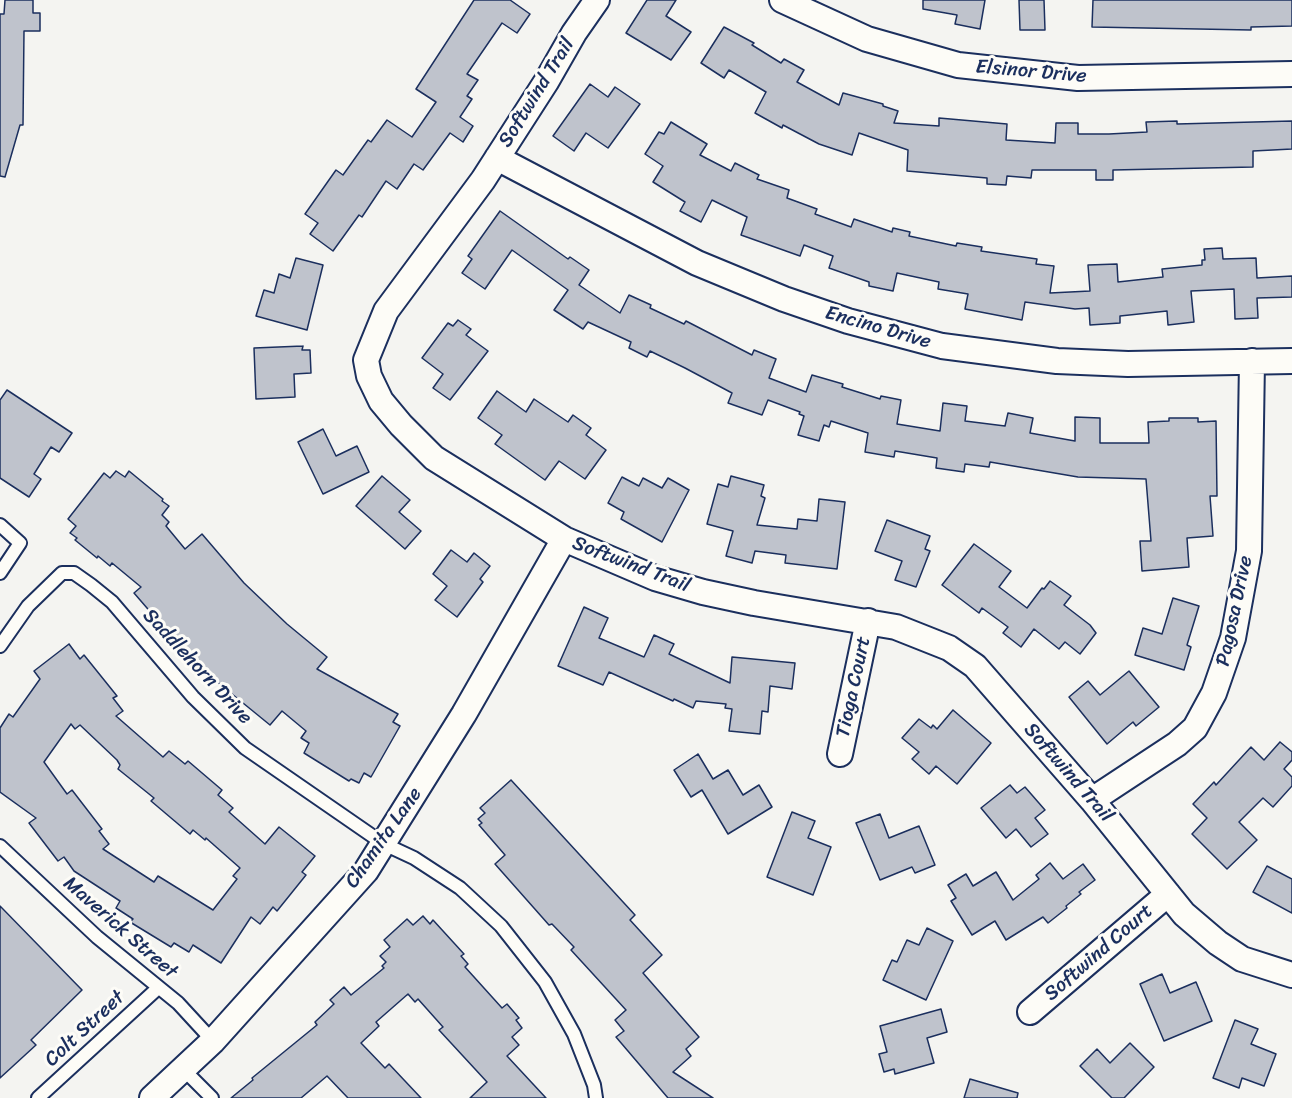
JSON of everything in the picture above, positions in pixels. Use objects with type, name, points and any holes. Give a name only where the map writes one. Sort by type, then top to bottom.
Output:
[{"type":"street","name":"Softwind Trail","points":[[597,0],[483,180],[386,311],[366,360],[369,376],[381,401],[434,458],[564,539],[655,578],[703,592],[897,627],[949,648],[975,666],[1092,800],[1184,914],[1218,943],[1242,959],[1292,975]]},
{"type":"street","name":"Elsinor Drive","points":[[782,0],[867,39],[958,65],[1078,78],[1292,74]]},
{"type":"street","name":"Encino Drive","points":[[497,158],[697,263],[784,299],[848,321],[921,341],[942,346],[1057,361],[1128,364],[1292,361]]},
{"type":"street","name":"Pagosa Drive","points":[[1092,800],[1177,744],[1195,728],[1214,693],[1233,638],[1249,551],[1252,361]]},
{"type":"street","name":"Chamita Lane","points":[[152,1098],[213,1041],[366,871],[464,714],[564,539]]},
{"type":"street","name":"Tioga Court","points":[[840,754],[868,621]]},
{"type":"street","name":"Softwind Court","points":[[1030,1012],[1168,894]]},
{"type":"lane","points":[[0,525],[20,543],[0,573]]},
{"type":"lane","name":"Saddlehorn Drive","points":[[0,646],[28,606],[54,579],[62,573],[74,573],[112,602],[193,697],[245,748],[384,844],[414,858],[460,888],[501,926],[545,982],[574,1034],[594,1084],[596,1098]]},
{"type":"lane","name":"Maverick Street","points":[[0,846],[97,937],[178,1003],[213,1041]]},
{"type":"lane","name":"Colt Street","points":[[38,1098],[158,988]]},
{"type":"lane","points":[[183,1069],[212,1098]]},
{"type":"building","points":[[5,0],[33,0],[33,13],[40,13],[40,31],[24,31],[23,125],[20,125],[5,177],[0,176],[0,14],[4,14]]},
{"type":"building","points":[[474,0],[510,0],[530,14],[517,33],[502,23],[467,74],[478,80],[467,96],[472,99],[460,117],[473,126],[463,142],[450,133],[423,170],[414,164],[397,189],[386,181],[362,217],[359,215],[333,251],[310,234],[318,223],[305,214],[336,170],[343,175],[368,140],[371,142],[387,120],[412,137],[436,102],[416,89]]},
{"type":"building","points":[[647,0],[676,0],[666,16],[691,32],[671,60],[626,33]]},
{"type":"building","points":[[923,0],[985,0],[980,29],[955,24],[957,15],[923,9]]},
{"type":"building","points":[[1019,0],[1044,0],[1045,30],[1020,30]]},
{"type":"building","points":[[1093,0],[1292,0],[1292,26],[1251,27],[1251,30],[1092,27]]},
{"type":"building","points":[[724,27],[754,43],[752,45],[781,63],[784,59],[804,70],[797,82],[839,105],[843,93],[883,104],[883,106],[898,111],[894,123],[939,126],[939,118],[1007,124],[1006,140],[1055,143],[1056,123],[1078,123],[1078,134],[1109,134],[1147,132],[1146,122],[1177,121],[1177,124],[1292,121],[1292,149],[1253,151],[1253,167],[1113,170],[1113,180],[1096,180],[1096,170],[1032,170],[1031,178],[1007,176],[1006,185],[987,184],[987,178],[907,171],[908,150],[859,133],[852,155],[819,144],[783,125],[782,128],[755,113],[766,92],[729,70],[724,78],[701,63]]},
{"type":"building","points":[[590,84],[608,97],[615,87],[640,104],[608,148],[586,133],[574,151],[553,136]]},
{"type":"building","points":[[671,122],[707,144],[700,155],[731,171],[735,163],[759,175],[757,179],[789,190],[787,198],[817,209],[815,214],[851,227],[854,219],[892,232],[893,228],[910,232],[909,236],[956,246],[957,243],[982,247],[981,251],[1037,259],[1036,264],[1054,266],[1050,293],[1090,291],[1088,265],[1117,264],[1118,282],[1163,277],[1162,269],[1202,265],[1202,260],[1205,260],[1204,249],[1222,248],[1223,259],[1256,258],[1257,278],[1292,276],[1292,297],[1257,298],[1258,318],[1235,319],[1234,289],[1191,291],[1194,322],[1168,325],[1167,311],[1120,316],[1120,323],[1090,325],[1089,308],[1075,309],[1025,302],[1022,320],[965,309],[968,294],[938,289],[939,282],[897,273],[893,291],[869,286],[869,282],[829,268],[833,256],[804,245],[800,256],[741,235],[747,217],[712,200],[701,222],[680,211],[685,202],[653,182],[663,166],[645,154],[659,132],[664,134]]},
{"type":"building","points":[[500,211],[568,259],[570,257],[589,270],[579,285],[620,313],[629,295],[651,305],[650,308],[684,324],[686,321],[752,355],[754,350],[776,359],[769,378],[806,392],[812,375],[843,384],[842,387],[880,399],[881,396],[901,400],[897,424],[940,431],[943,403],[967,406],[965,421],[1005,426],[1008,413],[1033,418],[1030,433],[1075,441],[1075,417],[1100,418],[1100,443],[1149,443],[1148,422],[1169,421],[1169,418],[1198,418],[1198,422],[1216,421],[1217,496],[1210,496],[1213,536],[1187,538],[1189,567],[1142,571],[1140,541],[1151,541],[1146,479],[1078,477],[990,462],[989,467],[965,464],[964,472],[936,468],[937,458],[895,451],[894,457],[865,452],[868,433],[831,421],[829,427],[824,425],[819,441],[798,435],[804,416],[799,414],[800,412],[768,400],[762,415],[728,403],[732,393],[685,368],[650,351],[647,357],[629,348],[631,342],[588,322],[583,329],[554,310],[568,290],[512,250],[485,289],[462,273],[472,259],[468,256]]},
{"type":"building","points":[[296,258],[323,265],[307,330],[256,316],[264,290],[274,293],[279,274],[290,278]]},
{"type":"building","points":[[458,320],[471,329],[466,335],[488,351],[450,400],[433,388],[443,374],[422,358],[448,323],[453,326]]},
{"type":"building","points":[[303,346],[302,350],[310,350],[311,373],[294,374],[295,397],[256,399],[254,348]]},
{"type":"building","points":[[7,390],[72,433],[59,452],[51,447],[34,474],[41,479],[29,497],[0,478],[0,400]]},
{"type":"building","points":[[497,391],[526,412],[534,399],[568,422],[573,415],[591,428],[586,435],[606,450],[585,479],[559,461],[545,480],[495,444],[502,435],[478,418]]},
{"type":"building","points":[[323,429],[336,456],[357,446],[369,472],[323,494],[298,442]]},
{"type":"building","points":[[116,471],[125,477],[129,471],[163,499],[162,501],[169,506],[162,515],[169,522],[166,526],[185,549],[202,534],[244,583],[287,624],[327,657],[317,669],[398,714],[393,722],[400,726],[371,777],[364,773],[359,783],[351,779],[349,781],[304,753],[309,743],[301,738],[306,731],[282,711],[270,725],[216,681],[173,638],[134,593],[141,587],[112,563],[110,566],[98,556],[97,558],[75,540],[77,538],[70,533],[76,526],[68,519],[104,473],[110,478]]},
{"type":"building","points":[[382,476],[410,500],[399,512],[421,531],[405,549],[356,506]]},
{"type":"building","points":[[731,476],[764,485],[761,496],[765,498],[757,525],[797,529],[798,519],[817,521],[819,499],[845,502],[837,569],[785,563],[786,555],[755,551],[752,563],[726,556],[733,531],[707,524],[718,484],[728,487]]},
{"type":"building","points":[[622,477],[639,486],[643,478],[662,488],[668,478],[689,490],[662,542],[621,519],[624,512],[608,503]]},
{"type":"building","points":[[887,520],[930,536],[925,549],[930,551],[916,587],[895,580],[902,561],[875,551]]},
{"type":"building","points":[[974,544],[1011,571],[999,587],[1027,608],[1050,581],[1071,596],[1064,605],[1090,625],[1096,633],[1080,654],[1065,642],[1059,649],[1034,629],[1021,647],[1003,633],[1008,627],[982,608],[979,613],[942,585]]},
{"type":"building","points":[[451,550],[467,562],[474,553],[490,566],[480,579],[483,582],[457,617],[435,600],[447,586],[433,574]]},
{"type":"building","points":[[1173,598],[1199,606],[1187,645],[1191,647],[1184,670],[1135,655],[1143,628],[1162,634]]},
{"type":"building","points":[[584,607],[608,618],[599,638],[644,657],[654,635],[674,644],[669,654],[730,683],[732,657],[795,663],[792,689],[770,686],[768,712],[762,711],[760,734],[729,731],[732,709],[725,708],[726,704],[696,701],[693,708],[609,672],[603,685],[558,666]]},
{"type":"building","points":[[69,644],[80,659],[84,655],[117,696],[113,698],[123,711],[116,716],[163,757],[169,751],[185,764],[188,761],[222,790],[218,795],[233,808],[229,812],[265,844],[279,827],[315,856],[302,872],[306,875],[277,911],[273,907],[260,924],[251,917],[221,963],[193,945],[189,952],[174,943],[171,947],[130,922],[133,919],[116,908],[120,901],[74,871],[64,857],[58,861],[29,823],[36,818],[0,792],[0,728],[9,714],[13,717],[40,679],[34,671]],"holes":[[[71,724],[75,729],[80,725],[117,760],[120,765],[118,769],[154,798],[151,801],[190,834],[193,830],[205,840],[206,838],[240,868],[233,876],[237,879],[213,910],[158,876],[154,882],[103,849],[109,844],[99,831],[102,829],[72,790],[67,794],[44,762]]]},
{"type":"building","points":[[1129,671],[1159,707],[1136,726],[1133,722],[1107,744],[1069,697],[1088,681],[1100,695]]},
{"type":"building","points":[[953,710],[991,743],[957,784],[936,766],[929,774],[912,759],[919,752],[902,738],[919,719],[931,728],[933,725],[937,729]]},
{"type":"building","points":[[1280,742],[1292,752],[1292,760],[1284,769],[1292,777],[1292,786],[1273,807],[1263,798],[1239,822],[1257,840],[1227,869],[1192,834],[1207,818],[1193,804],[1214,782],[1216,785],[1251,747],[1264,760]]},
{"type":"building","points":[[698,754],[713,779],[728,770],[743,795],[759,785],[772,807],[728,834],[702,790],[691,797],[674,770]]},
{"type":"building","points":[[511,780],[635,915],[630,920],[662,955],[643,973],[699,1037],[686,1049],[691,1056],[673,1072],[713,1098],[668,1098],[616,1037],[624,1031],[615,1020],[626,1010],[571,950],[574,947],[552,924],[549,925],[495,864],[505,855],[479,825],[482,823],[478,819],[485,813],[480,808]]},
{"type":"building","points":[[1010,785],[1017,793],[1025,787],[1045,810],[1035,818],[1048,834],[1031,847],[1016,829],[1006,838],[981,808]]},
{"type":"building","points":[[792,812],[815,821],[808,838],[831,847],[813,895],[767,877]]},
{"type":"building","points":[[880,814],[889,838],[919,826],[935,865],[915,873],[912,867],[880,880],[856,823]]},
{"type":"building","points":[[1050,863],[1063,879],[1083,864],[1095,880],[1079,892],[1081,894],[1048,923],[1043,917],[1006,940],[995,921],[972,935],[951,901],[956,898],[948,885],[966,874],[973,886],[996,872],[1013,900],[1039,879],[1036,875]]},
{"type":"building","points":[[1267,866],[1292,879],[1292,913],[1253,892]]},
{"type":"building","points":[[0,906],[82,990],[31,1040],[36,1045],[0,1078]]},
{"type":"building","points":[[423,916],[430,924],[433,920],[464,954],[461,956],[468,964],[465,967],[502,1008],[507,1004],[519,1018],[516,1020],[522,1028],[512,1037],[519,1045],[507,1056],[546,1098],[470,1098],[487,1082],[439,1030],[443,1027],[418,999],[415,1002],[408,994],[376,1022],[379,1026],[361,1043],[385,1068],[389,1064],[421,1098],[348,1098],[327,1076],[301,1098],[231,1098],[317,1025],[315,1022],[334,1004],[330,1000],[344,987],[351,995],[384,968],[382,966],[386,962],[380,956],[390,947],[384,940],[407,919],[413,925]]},
{"type":"building","points":[[927,928],[953,941],[926,1000],[883,980],[892,960],[897,962],[907,940],[919,945]]},
{"type":"building","points":[[1162,974],[1170,993],[1196,982],[1212,1021],[1164,1041],[1140,984]]},
{"type":"building","points":[[941,1009],[947,1032],[927,1038],[934,1063],[895,1074],[894,1069],[884,1072],[879,1054],[887,1052],[880,1026]]},
{"type":"building","points":[[1235,1020],[1258,1029],[1251,1044],[1276,1054],[1264,1086],[1242,1078],[1239,1088],[1213,1078]]},
{"type":"building","points":[[1130,1043],[1154,1067],[1124,1098],[1112,1098],[1080,1066],[1097,1049],[1110,1063]]},
{"type":"building","points":[[970,1079],[1018,1093],[1017,1098],[964,1098]]}]
